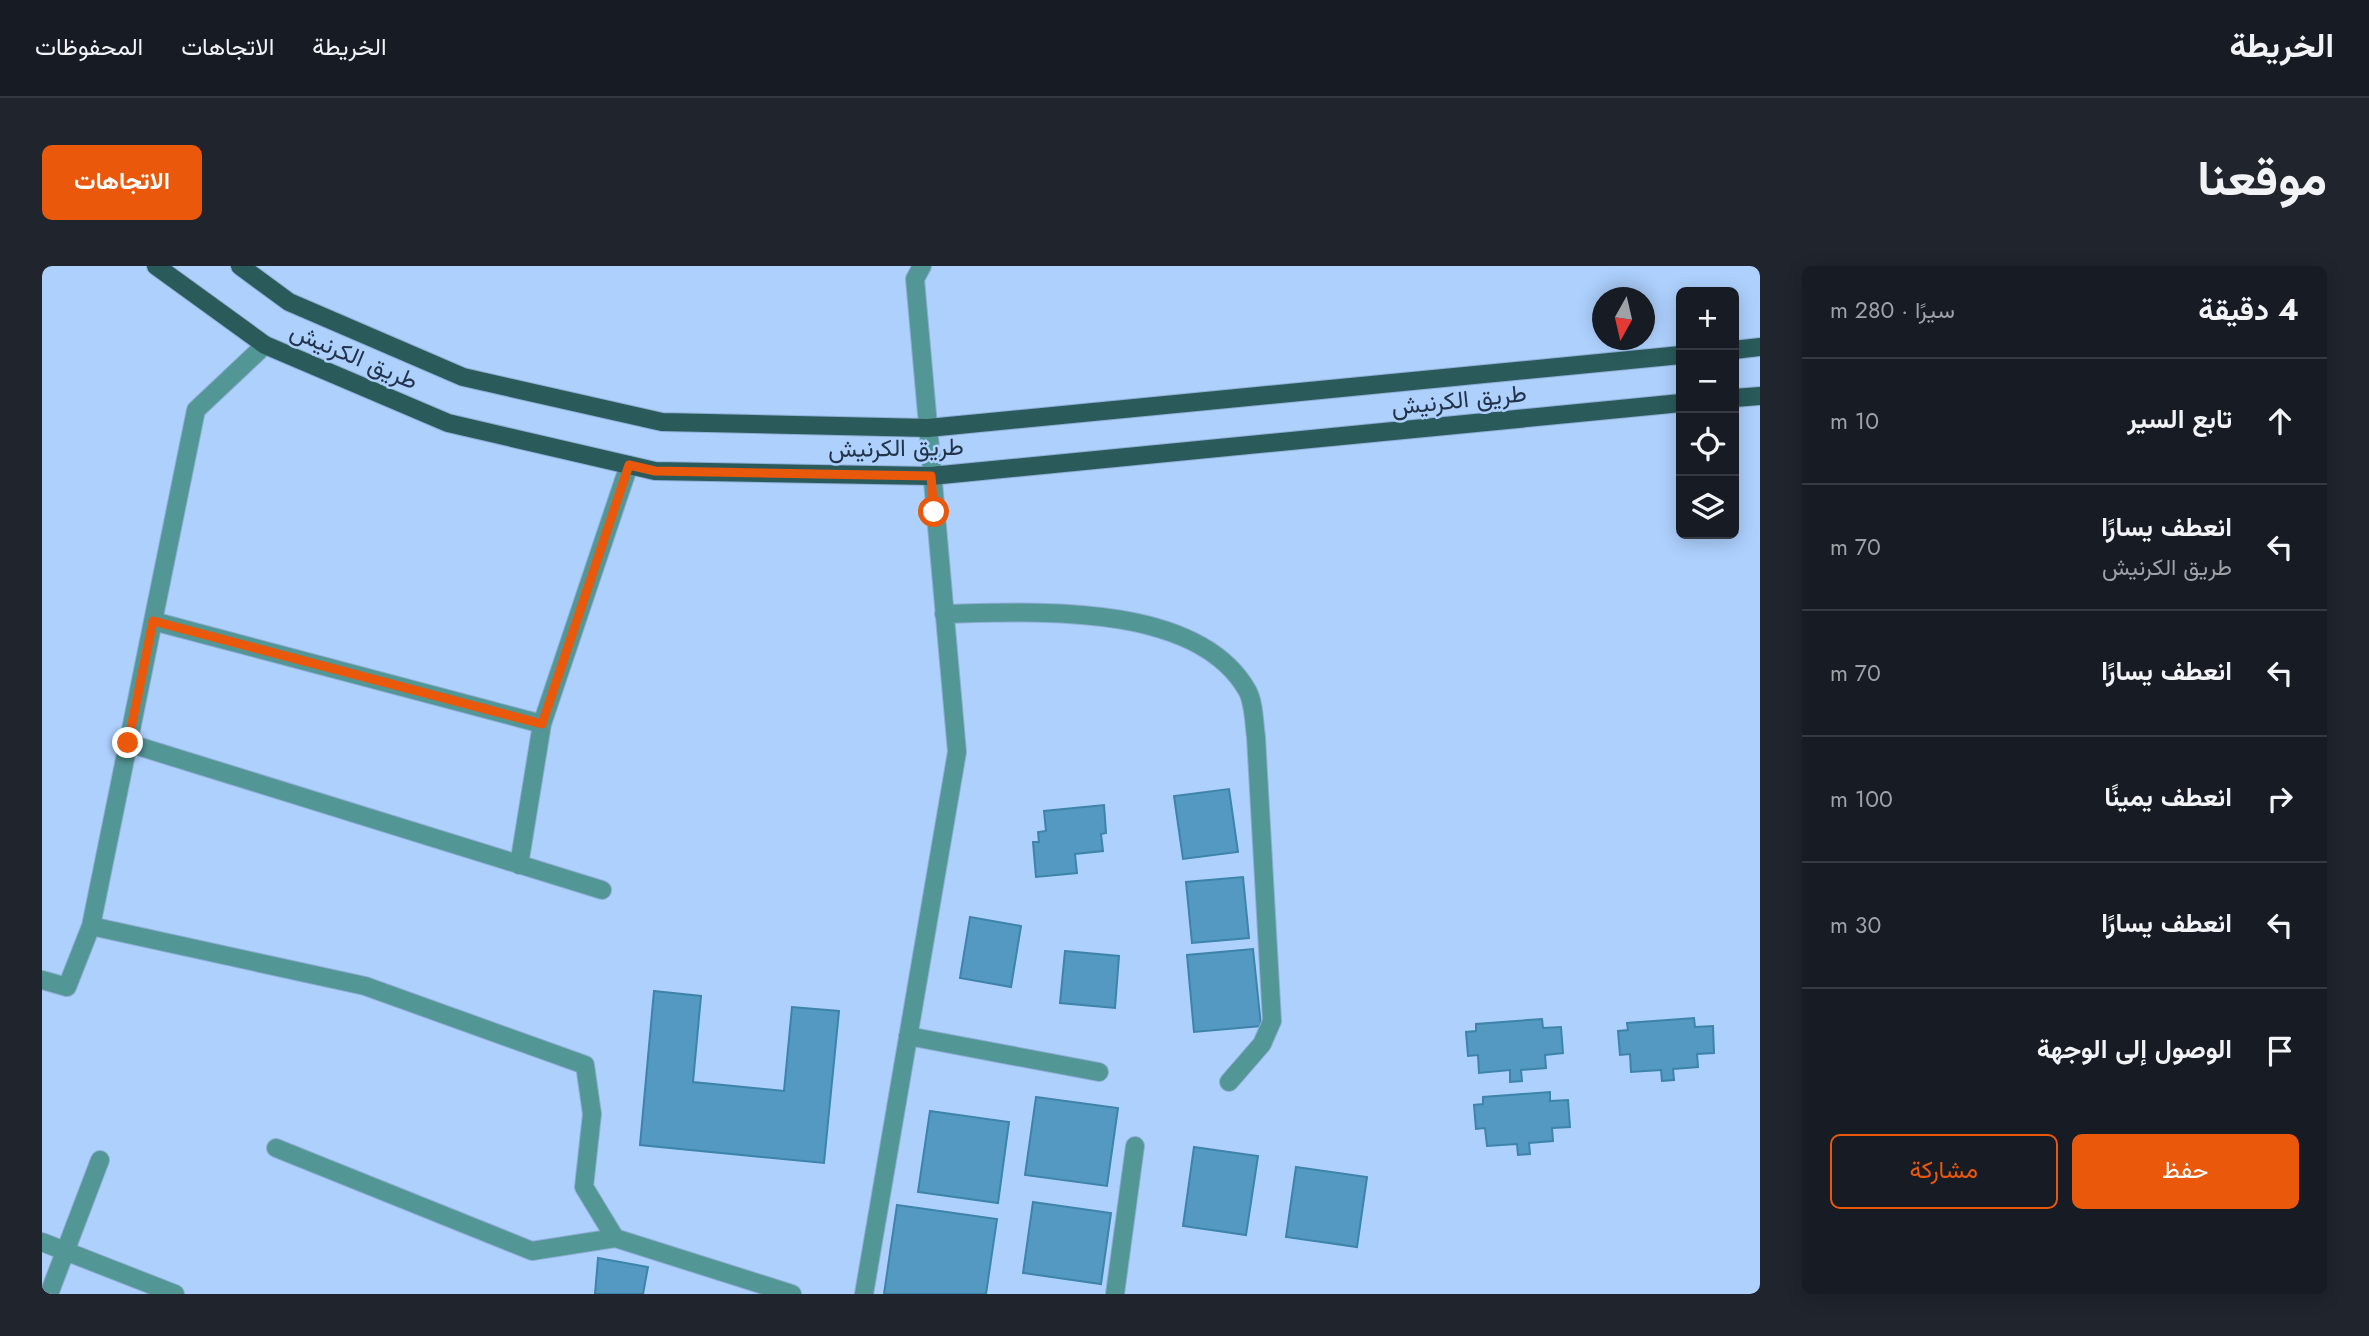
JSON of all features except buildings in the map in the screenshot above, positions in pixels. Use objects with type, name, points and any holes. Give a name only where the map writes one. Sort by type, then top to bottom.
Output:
[{"type":"main road","name":"طريق الكرنيش","points":[[156,266],[265,345],[448,423],[655,471],[931,476],[1676,403]]},
{"type":"main road","name":"طريق الكرنيش","points":[[240,266],[289,302],[463,377],[662,422],[928,428],[1676,355]]},
{"type":"main road","points":[[1739,349],[1760,347]]},
{"type":"main road","points":[[1739,398],[1760,396]]},
{"type":"street","points":[[864,1294],[957,752],[915,279],[922,266]]},
{"type":"street","points":[[42,980],[67,988],[91,926],[196,411],[265,345]]},
{"type":"street","points":[[519,865],[542,724],[629,465]]},
{"type":"street","points":[[944,614],[1064,613],[1135,622],[1197,645],[1230,666],[1249,693],[1256,737],[1272,1021],[1262,1044],[1229,1082]]},
{"type":"street","points":[[153,621],[542,724]]},
{"type":"street","points":[[128,743],[602,890]]},
{"type":"street","points":[[91,926],[366,986],[585,1065],[592,1114],[584,1187],[615,1238]]},
{"type":"street","points":[[908,1036],[1099,1072]]},
{"type":"street","points":[[1115,1294],[1135,1146]]},
{"type":"street","points":[[276,1148],[532,1251],[615,1238],[792,1294]]},
{"type":"street","points":[[49,1294],[100,1160]]},
{"type":"street","points":[[42,1242],[175,1294]]},
{"type":"route","points":[[128,743],[153,621],[542,724],[629,465],[655,471],[931,476],[934,512]]}]
